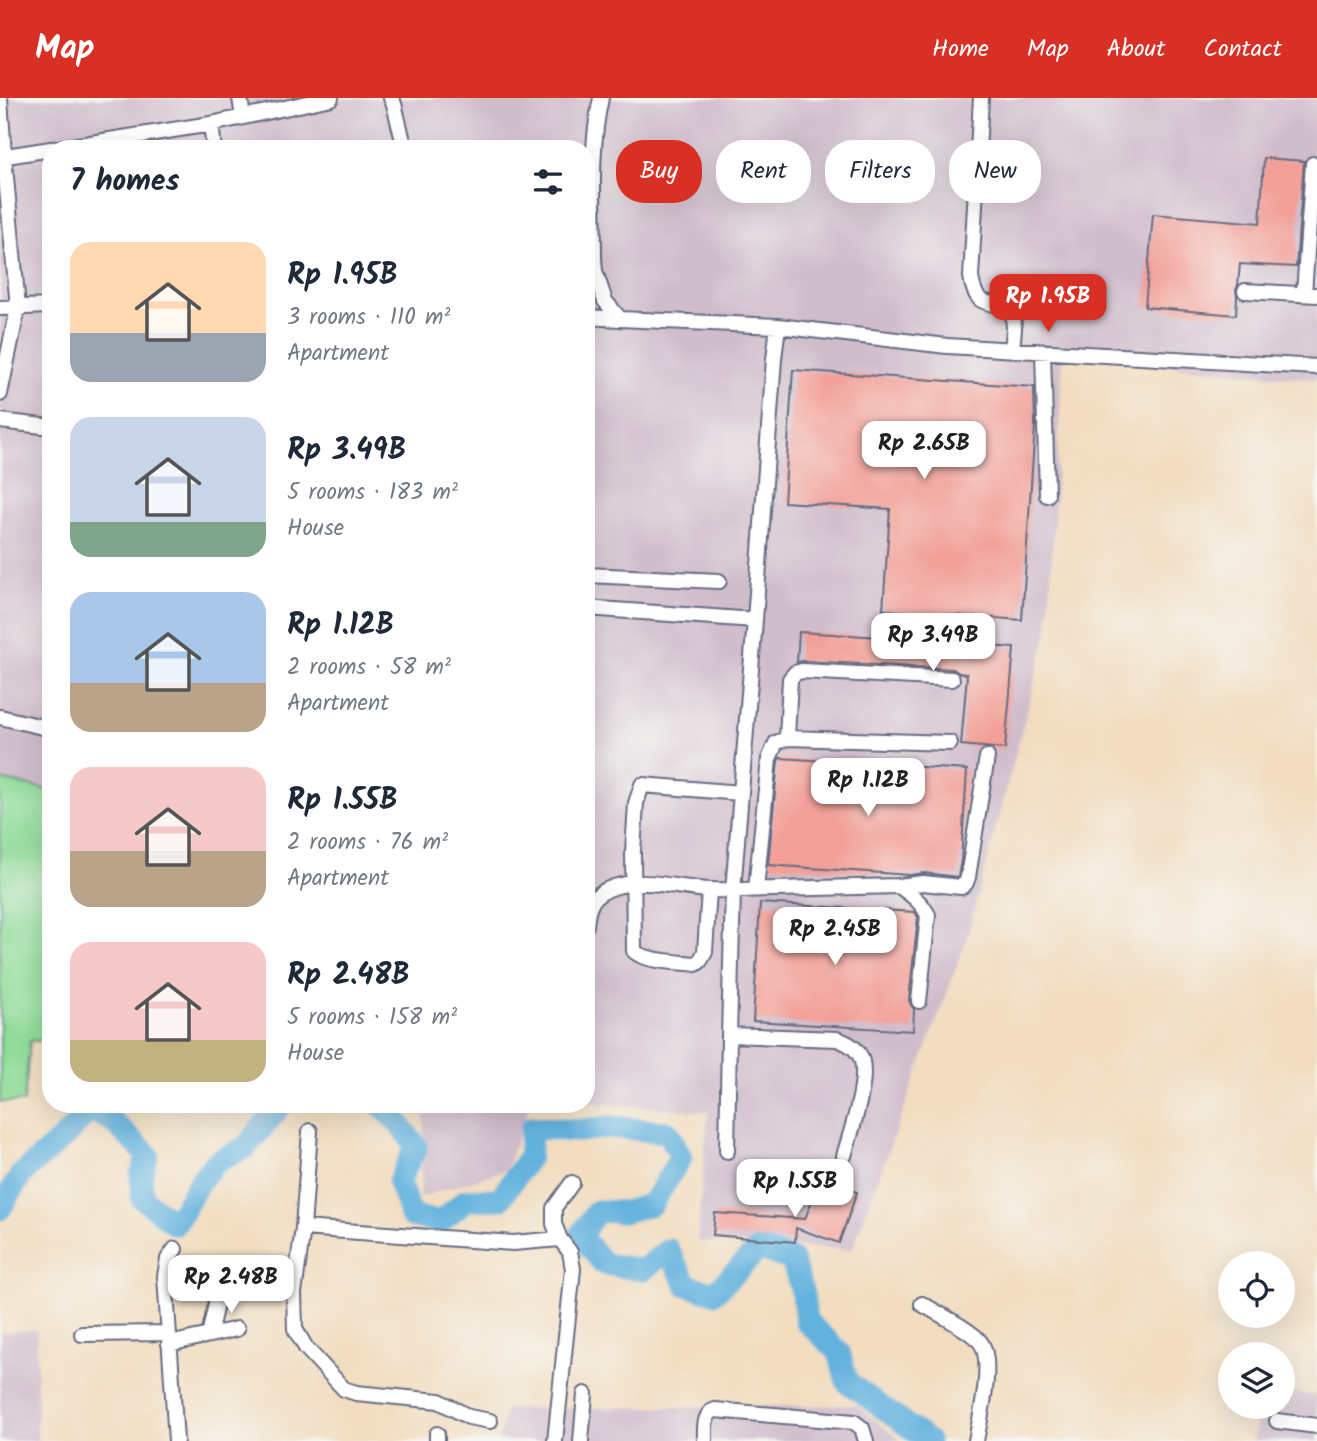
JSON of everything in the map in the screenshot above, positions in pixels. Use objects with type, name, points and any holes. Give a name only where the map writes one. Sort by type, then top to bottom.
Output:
[{"type":"street","points":[[0,98],[2,156],[18,307],[0,394]]},
{"type":"street","points":[[240,98],[243,117]]},
{"type":"street","points":[[109,140],[211,124],[331,98]]},
{"type":"street","points":[[391,98],[403,140]]},
{"type":"street","points":[[594,140],[601,98]]},
{"type":"street","points":[[981,98],[971,277],[978,299],[1007,307],[1013,312],[1012,350]]},
{"type":"street","points":[[211,124],[213,140]]},
{"type":"street","points":[[2,156],[42,150]]},
{"type":"street","points":[[1245,291],[1310,295],[1313,164]]},
{"type":"street","points":[[595,271],[605,301],[620,320]]},
{"type":"street","points":[[0,308],[42,306]]},
{"type":"street","points":[[595,318],[778,326],[947,346],[1317,367]]},
{"type":"street","points":[[727,1150],[733,891],[778,326]]},
{"type":"street","points":[[1043,351],[1048,495]]},
{"type":"street","points":[[0,421],[42,426]]},
{"type":"street","points":[[595,575],[719,581]]},
{"type":"street","points":[[595,609],[755,620]]},
{"type":"street","points":[[787,738],[790,679],[795,673],[802,671],[952,680]]},
{"type":"street","points":[[0,717],[42,727]]},
{"type":"street","points":[[756,889],[769,759],[776,743],[787,738],[950,743]]},
{"type":"street","points":[[595,898],[614,887],[633,884],[733,891],[923,883],[961,887],[966,883],[987,757]]},
{"type":"street","points":[[709,890],[705,952],[700,961],[696,964],[649,958],[634,951],[636,803],[642,785],[741,793]]},
{"type":"street","points":[[899,886],[917,899],[928,915],[919,1001]]},
{"type":"street","points":[[729,1035],[836,1039],[851,1045],[861,1056],[863,1071],[860,1100],[844,1156]]},
{"type":"street","points":[[310,1132],[303,1228],[294,1293],[295,1329],[306,1348],[345,1389],[356,1393],[439,1401],[469,1417],[490,1421]]},
{"type":"street","points":[[555,1441],[573,1269],[570,1252],[560,1239],[554,1224],[554,1208],[572,1183]]},
{"type":"street","points":[[303,1228],[513,1243],[560,1239]]},
{"type":"street","points":[[176,1249],[168,1259],[166,1267],[176,1441]]},
{"type":"street","points":[[209,1335],[218,1295],[221,1290],[239,1283]]},
{"type":"street","points":[[922,1304],[971,1333],[982,1344],[987,1364],[976,1441]]},
{"type":"street","points":[[82,1334],[169,1339],[237,1329]]},
{"type":"street","points":[[581,1441],[585,1394]]},
{"type":"street","points":[[705,1441],[706,1417],[715,1410],[854,1422],[862,1427],[866,1441]]},
{"type":"street","points":[[1277,1420],[1317,1426]]},
{"type":"shaded area","points":[[0,98],[1317,98],[1317,380],[1063,355],[1048,631],[966,941],[852,1250],[697,1241],[708,1112],[595,1103],[595,140],[42,140],[42,788],[0,780]]},
{"type":"shaded area","points":[[425,1113],[527,1113],[506,1170],[420,1197]]},
{"type":"shaded area","points":[[37,1329],[37,1441],[0,1441],[0,1333]]},
{"type":"shaded area","points":[[1295,1393],[1317,1396],[1317,1441],[1253,1441],[1258,1419],[1295,1419]]},
{"type":"shaded area","points":[[856,1405],[901,1441],[498,1441],[506,1409]]},
{"type":"green space","points":[[0,780],[42,788],[42,1040],[30,1041],[24,1102],[0,1102]]},
{"type":"building","points":[[1264,158],[1304,161],[1296,267],[1240,264],[1236,315],[1145,307],[1153,214],[1260,223]]},
{"type":"building","points":[[793,370],[1034,387],[1035,425],[1022,620],[883,610],[890,509],[784,502]]},
{"type":"building","points":[[799,632],[962,642],[1014,648],[1005,749],[961,745],[967,674],[953,669],[797,662]]},
{"type":"building","points":[[780,758],[967,770],[958,877],[768,865]]},
{"type":"building","points":[[760,903],[915,912],[918,917],[909,1000],[914,1009],[913,1031],[753,1021]]},
{"type":"building","points":[[820,1179],[857,1192],[839,1243],[796,1228],[795,1242],[713,1235],[715,1213],[805,1219]]},
{"type":"waterway","points":[[0,1209],[21,1175],[87,1113]]},
{"type":"waterway","points":[[98,1113],[113,1122],[148,1155],[141,1175],[142,1198],[175,1224],[199,1182],[216,1162],[246,1147],[274,1113]]},
{"type":"waterway","points":[[389,1113],[416,1146],[399,1182],[411,1216],[440,1222],[466,1200],[500,1199],[529,1157],[532,1127],[577,1131],[609,1127],[668,1132],[681,1157],[652,1204],[624,1212],[597,1211],[580,1236],[604,1264],[643,1270],[668,1250],[687,1285],[714,1293],[759,1249],[792,1260],[803,1294],[806,1321],[839,1352],[847,1382],[928,1441]]}]
